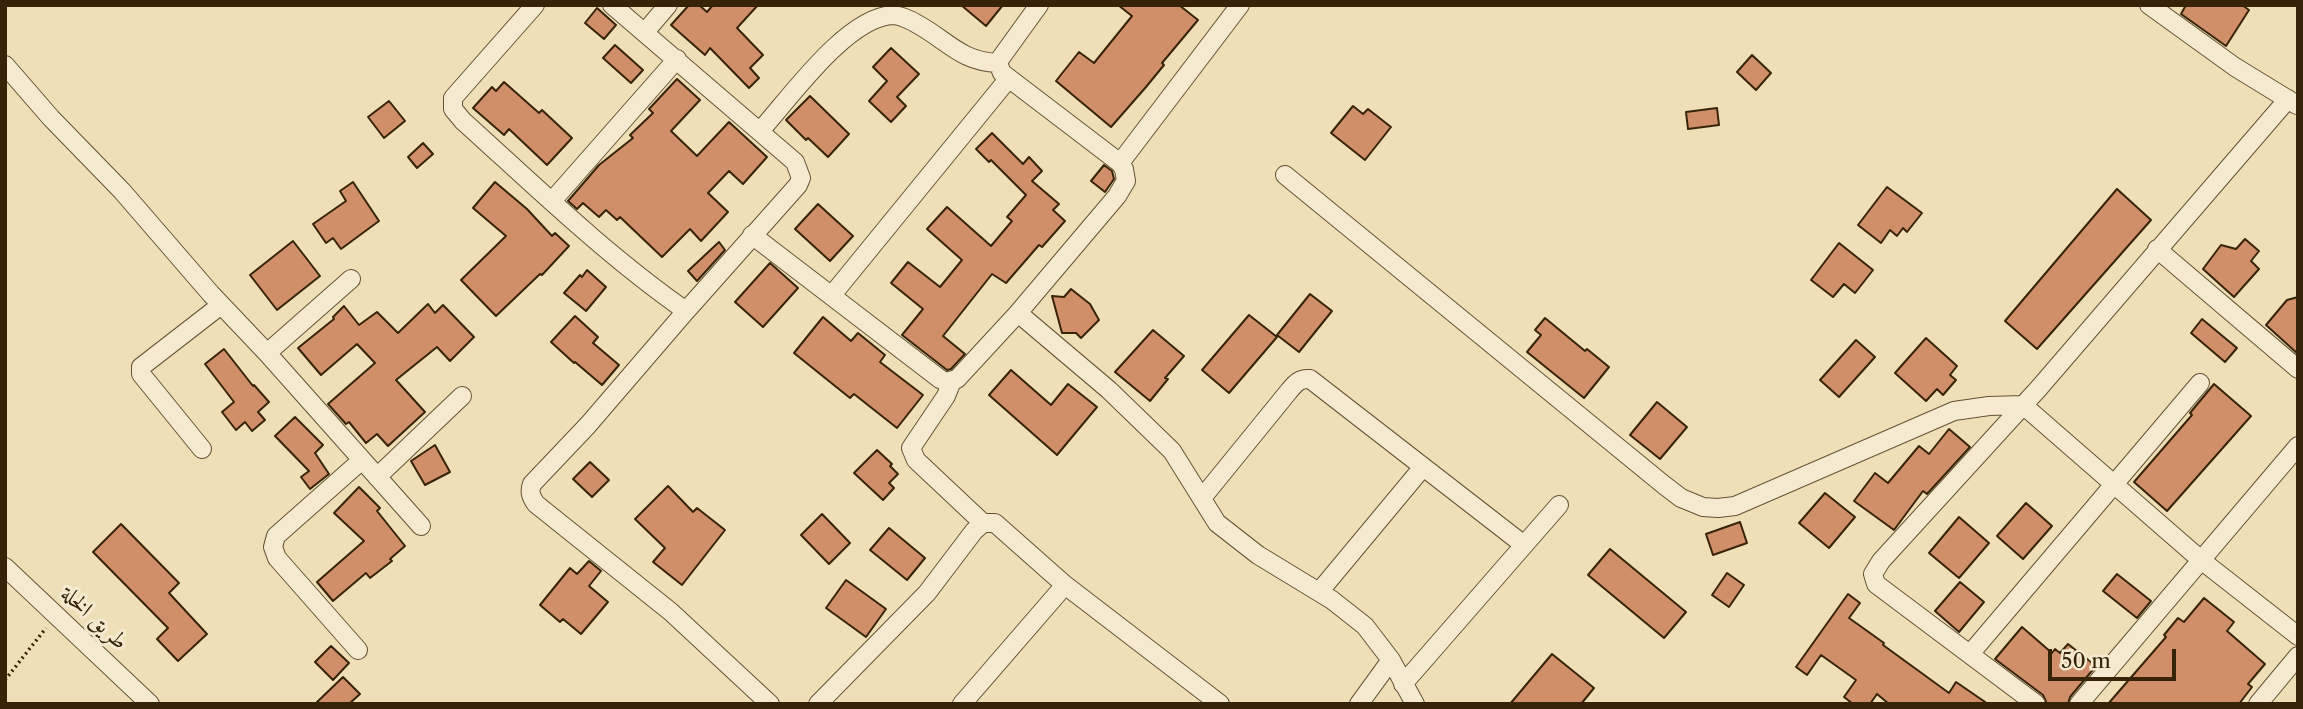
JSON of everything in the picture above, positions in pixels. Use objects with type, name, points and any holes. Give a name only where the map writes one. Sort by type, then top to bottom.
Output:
[{"type":"street","points":[[536,5],[460,89],[451,103],[457,115],[552,201],[685,311]]},
{"type":"street","points":[[612,5],[795,162],[801,178],[798,185],[752,234],[588,425],[532,484],[530,490],[536,504],[671,612],[770,704]]},
{"type":"street","points":[[645,32],[668,5]]},
{"type":"street","points":[[998,63],[1039,5]]},
{"type":"street","points":[[1120,163],[1240,5]]},
{"type":"street","points":[[2036,704],[1876,584],[1873,574],[1881,561],[2023,405],[2157,249],[2293,103],[2235,67],[2149,5]]},
{"type":"street","points":[[761,131],[840,41],[873,20],[894,15],[916,23],[957,51],[980,62],[998,63]]},
{"type":"street","points":[[552,201],[677,59]]},
{"type":"street","points":[[983,523],[916,460],[911,448],[953,381],[960,377],[1018,313],[1117,196],[1126,181],[1120,163],[1002,73],[998,63]]},
{"type":"street","points":[[5,65],[51,118],[122,191],[421,526]]},
{"type":"street","points":[[831,295],[1009,78]]},
{"type":"street","points":[[1285,175],[1604,438],[1681,498],[1703,507],[1735,506],[1954,411],[2023,405],[2201,560],[2298,636]]},
{"type":"street","points":[[752,234],[940,379],[953,381]]},
{"type":"street","points":[[2157,249],[2298,369]]},
{"type":"street","points":[[267,353],[351,279]]},
{"type":"street","points":[[202,449],[150,385],[142,374],[141,367],[221,305]]},
{"type":"street","points":[[1018,313],[1109,390],[1172,451],[1217,523],[1366,625],[1391,660],[1415,704]]},
{"type":"street","points":[[1202,498],[1289,391],[1301,379],[1310,379],[1524,545]]},
{"type":"street","points":[[1970,654],[2200,383]]},
{"type":"street","points":[[377,477],[462,397]]},
{"type":"street","points":[[2079,704],[2298,446]]},
{"type":"street","points":[[358,650],[277,558],[273,547],[276,536],[362,460]]},
{"type":"street","points":[[1319,592],[1423,467]]},
{"type":"street","points":[[1403,684],[1559,505]]},
{"type":"street","points":[[818,704],[927,593],[983,523],[995,523],[1065,585],[1220,704]]},
{"type":"street","name":"طريق الخلة","points":[[5,568],[150,704]]},
{"type":"street","points":[[962,704],[1065,585]]},
{"type":"street","points":[[2258,704],[2298,656]]},
{"type":"street","points":[[1359,704],[1391,660]]},
{"type":"path","points":[[5,680],[56,615]]},
{"type":"building","points":[[689,5],[699,5],[707,12],[713,5],[758,5],[737,28],[763,55],[750,68],[759,78],[749,88],[710,48],[705,55],[671,25]]},
{"type":"building","points":[[961,5],[1003,5],[986,26]]},
{"type":"building","points":[[1118,5],[1179,5],[1198,20],[1111,127],[1056,81],[1079,52],[1094,63],[1132,16]]},
{"type":"building","points":[[2186,5],[2242,5],[2249,10],[2226,46],[2181,14]]},
{"type":"building","points":[[597,8],[616,25],[604,39],[585,23]]},
{"type":"building","points":[[615,45],[643,70],[631,83],[603,58]]},
{"type":"building","points":[[891,48],[919,74],[897,97],[906,106],[891,122],[869,101],[887,81],[873,67]]},
{"type":"building","points":[[1752,55],[1771,73],[1756,90],[1737,72]]},
{"type":"building","points":[[677,79],[700,100],[671,131],[697,156],[729,122],[767,157],[743,184],[729,171],[708,193],[728,212],[701,241],[690,229],[662,257],[620,217],[617,220],[606,210],[599,217],[583,203],[577,209],[568,201],[599,165],[633,138],[630,135],[653,113],[649,109]]},
{"type":"building","points":[[504,82],[539,113],[542,110],[572,138],[547,165],[509,129],[504,135],[473,108],[492,87],[496,91]]},
{"type":"building","points":[[810,96],[849,134],[828,157],[786,120]]},
{"type":"building","points":[[389,101],[405,121],[384,138],[368,117]]},
{"type":"building","points":[[1353,106],[1363,114],[1368,109],[1391,127],[1365,160],[1331,133]]},
{"type":"building","points":[[1717,108],[1719,125],[1688,129],[1686,112]]},
{"type":"building","points":[[992,133],[1023,164],[1029,157],[1042,171],[1032,181],[1059,204],[1053,210],[1065,221],[1042,247],[1039,245],[1006,283],[992,274],[943,336],[965,354],[947,370],[902,335],[923,309],[891,283],[908,262],[940,287],[962,260],[927,229],[947,207],[991,246],[1012,221],[1007,217],[1026,195],[976,149]]},
{"type":"building","points":[[423,143],[433,154],[417,168],[408,157]]},
{"type":"building","points":[[1104,165],[1112,171],[1114,179],[1105,192],[1091,181]]},
{"type":"building","points":[[353,182],[379,221],[341,249],[333,238],[326,243],[313,224],[346,201],[340,191]]},
{"type":"building","points":[[495,182],[527,209],[552,236],[555,233],[569,246],[542,275],[496,316],[461,280],[506,236],[473,208]]},
{"type":"building","points":[[1887,187],[1922,213],[1907,232],[1903,228],[1897,236],[1890,230],[1881,243],[1858,225]]},
{"type":"building","points":[[2117,189],[2151,220],[2037,349],[2005,321]]},
{"type":"building","points":[[818,204],[853,236],[830,261],[795,229]]},
{"type":"building","points":[[2245,239],[2259,251],[2251,261],[2259,269],[2234,297],[2203,269],[2221,245],[2236,249]]},
{"type":"building","points":[[293,241],[320,276],[277,310],[250,275]]},
{"type":"building","points":[[719,242],[725,250],[697,281],[688,271]]},
{"type":"building","points":[[1839,243],[1873,270],[1855,293],[1844,284],[1833,297],[1811,280]]},
{"type":"building","points":[[770,263],[798,288],[763,327],[735,302]]},
{"type":"building","points":[[587,270],[606,287],[586,311],[564,293]]},
{"type":"building","points":[[1071,289],[1090,304],[1099,320],[1081,338],[1076,333],[1062,333],[1052,296],[1064,297]]},
{"type":"building","points":[[1310,294],[1332,311],[1299,352],[1277,335]]},
{"type":"building","points":[[2298,297],[2298,354],[2266,325],[2287,300]]},
{"type":"building","points":[[428,304],[435,313],[443,305],[474,337],[450,361],[437,347],[396,380],[425,412],[388,446],[377,434],[366,443],[349,422],[346,424],[328,404],[375,363],[357,344],[321,375],[298,348],[334,319],[344,306],[359,325],[377,312],[398,333]]},
{"type":"building","points":[[1249,315],[1277,337],[1229,393],[1202,370]]},
{"type":"building","points":[[575,316],[598,337],[593,343],[619,365],[602,385],[551,342]]},
{"type":"building","points":[[823,317],[851,341],[858,333],[885,355],[880,362],[923,395],[897,428],[854,394],[850,398],[794,353]]},
{"type":"building","points":[[1545,318],[1609,367],[1584,398],[1527,352],[1541,335],[1535,330]]},
{"type":"building","points":[[2202,319],[2237,348],[2225,362],[2191,333]]},
{"type":"building","points":[[1153,330],[1184,356],[1150,401],[1115,372]]},
{"type":"building","points":[[1926,338],[1957,366],[1950,375],[1956,380],[1943,395],[1937,389],[1926,401],[1895,373]]},
{"type":"building","points":[[1856,340],[1875,357],[1839,397],[1820,380]]},
{"type":"building","points":[[224,349],[269,402],[258,412],[265,420],[252,431],[245,422],[236,430],[222,412],[234,402],[205,364]]},
{"type":"building","points":[[1011,370],[1051,405],[1068,384],[1097,407],[1057,455],[989,395]]},
{"type":"building","points":[[2214,384],[2251,416],[2167,511],[2134,482],[2192,415],[2190,413]]},
{"type":"building","points":[[1657,402],[1687,427],[1660,459],[1630,435]]},
{"type":"building","points":[[295,417],[323,445],[315,453],[329,474],[310,489],[301,477],[309,471],[275,436]]},
{"type":"building","points":[[1949,429],[1970,447],[1927,494],[1923,491],[1894,530],[1854,501],[1875,473],[1888,483],[1919,446],[1929,454]]},
{"type":"building","points":[[435,445],[450,472],[425,485],[411,461]]},
{"type":"building","points":[[877,450],[898,474],[889,483],[894,488],[883,500],[854,473]]},
{"type":"building","points":[[590,462],[609,480],[592,497],[573,479]]},
{"type":"building","points":[[668,486],[693,512],[697,508],[725,530],[682,585],[653,562],[665,548],[635,519]]},
{"type":"building","points":[[359,487],[380,508],[377,511],[405,546],[390,559],[392,561],[370,578],[366,573],[333,601],[317,582],[364,541],[334,513]]},
{"type":"building","points":[[1825,493],[1855,517],[1829,548],[1799,523]]},
{"type":"building","points":[[2026,503],[2052,526],[2023,559],[1997,536]]},
{"type":"building","points":[[822,514],[850,543],[829,564],[801,535]]},
{"type":"building","points":[[1959,517],[1989,543],[1959,578],[1929,553]]},
{"type":"building","points":[[1740,522],[1747,543],[1713,555],[1706,534]]},
{"type":"building","points":[[121,524],[179,583],[169,593],[207,634],[178,661],[157,639],[168,628],[93,552]]},
{"type":"building","points":[[889,528],[925,558],[907,580],[870,550]]},
{"type":"building","points":[[1610,549],[1686,612],[1664,638],[1588,575]]},
{"type":"building","points":[[589,561],[601,571],[589,586],[608,602],[581,634],[563,619],[560,622],[540,605],[570,568],[577,574]]},
{"type":"building","points":[[1727,573],[1744,585],[1729,607],[1712,595]]},
{"type":"building","points":[[2117,574],[2151,601],[2137,618],[2103,591]]},
{"type":"building","points":[[846,580],[886,609],[866,637],[826,608]]},
{"type":"building","points":[[1960,582],[1984,602],[1959,632],[1935,611]]},
{"type":"building","points":[[1848,594],[1860,603],[1849,618],[1884,643],[1883,645],[1949,693],[1956,682],[1988,704],[1889,704],[1877,694],[1870,704],[1853,704],[1844,697],[1856,680],[1821,655],[1807,675],[1796,667]]},
{"type":"building","points":[[2204,598],[2234,622],[2227,631],[2265,664],[2248,684],[2252,687],[2239,704],[2108,704],[2166,637],[2164,635],[2178,618],[2184,622]]},
{"type":"building","points":[[2022,627],[2052,653],[2055,649],[2060,653],[2068,644],[2096,666],[2070,697],[2068,704],[2047,704],[2043,695],[1995,659]]},
{"type":"building","points":[[331,646],[349,663],[333,680],[315,662]]},
{"type":"building","points":[[1552,654],[1594,688],[1581,704],[1510,704]]},
{"type":"building","points":[[343,677],[360,694],[349,704],[315,704]]}]
